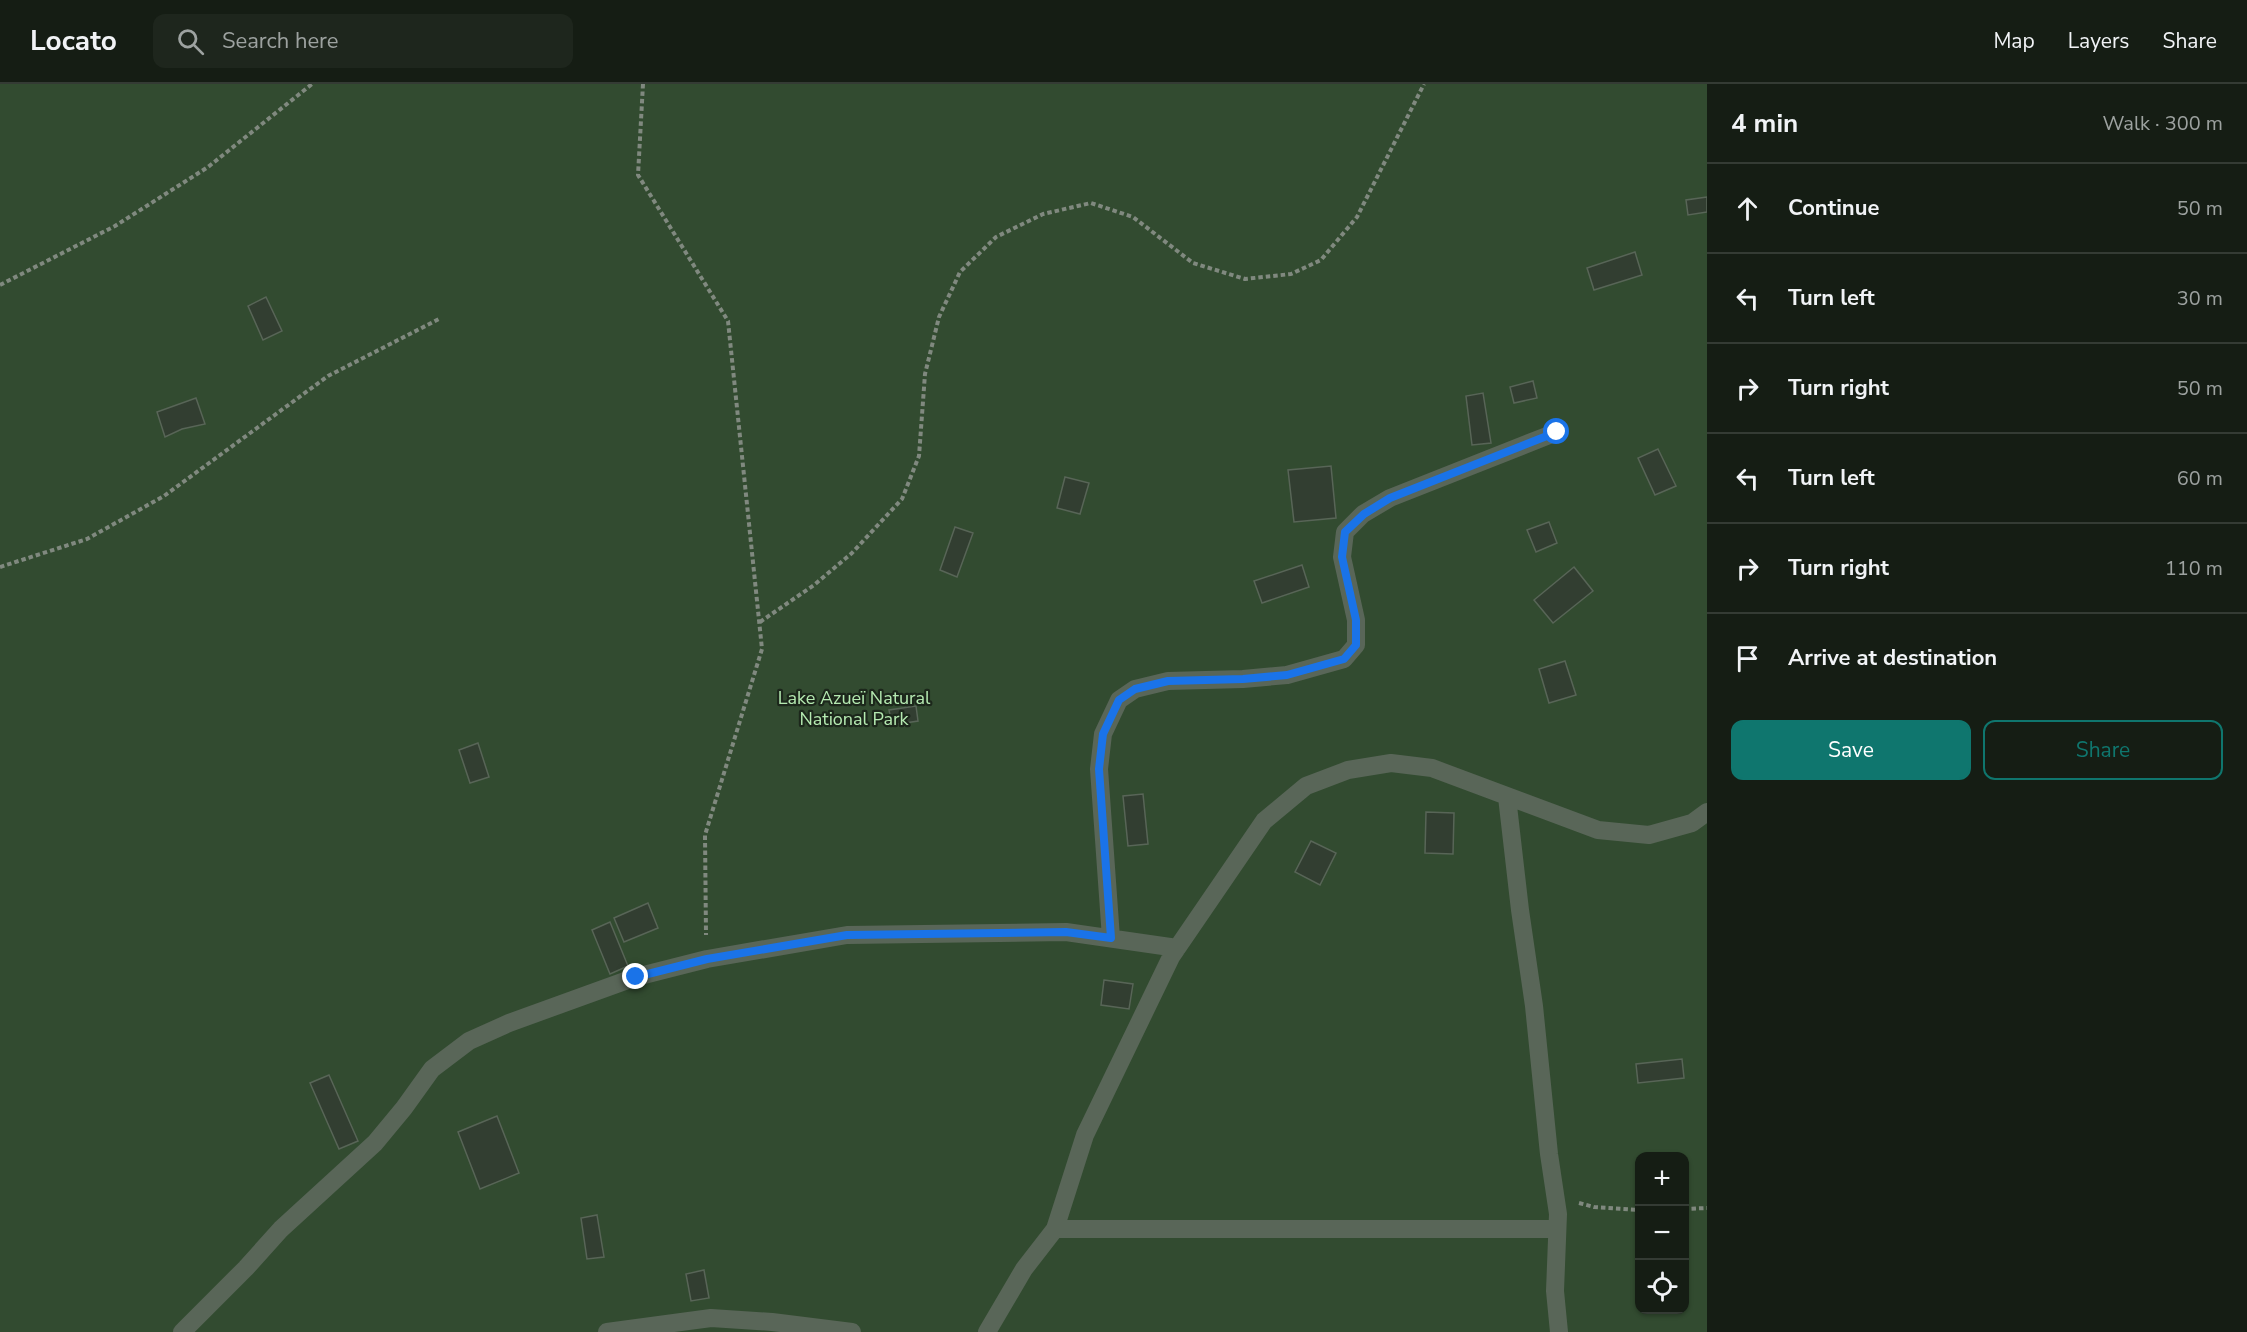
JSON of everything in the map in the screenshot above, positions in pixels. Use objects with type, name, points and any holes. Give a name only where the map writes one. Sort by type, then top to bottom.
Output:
[{"type":"street","points":[[1111,938],[1099,769],[1103,734],[1119,700],[1135,689],[1168,681],[1287,675],[1344,659],[1356,645],[1356,620],[1342,557],[1345,532],[1364,514],[1390,498],[1557,432]]},
{"type":"street","points":[[987,1332],[1024,1269],[1055,1229],[1085,1135],[1177,948],[1264,821],[1306,786],[1348,770],[1391,763],[1432,768],[1598,830],[1649,835],[1692,823],[1707,812]]},
{"type":"street","points":[[1507,797],[1558,1214],[1555,1291],[1559,1332]]},
{"type":"street","points":[[182,1332],[282,1229],[375,1143],[404,1108],[432,1068],[469,1041],[509,1023],[636,977],[707,959],[847,935],[1066,932],[1177,948]]},
{"type":"street","points":[[1055,1229],[1557,1229]]},
{"type":"street","points":[[607,1332],[711,1318],[772,1322],[852,1332]]},
{"type":"path","points":[[0,285],[115,226],[199,173],[312,84]]},
{"type":"path","points":[[644,84],[638,175],[728,321],[762,649],[705,836],[707,959]]},
{"type":"path","points":[[760,622],[814,585],[852,553],[902,499],[919,456],[924,374],[939,317],[960,272],[996,237],[1043,213],[1091,203],[1133,217],[1193,263],[1245,279],[1291,274],[1321,260],[1357,217],[1424,84]]},
{"type":"path","points":[[0,567],[87,539],[164,496],[328,376],[439,319]]},
{"type":"path","points":[[1555,1196],[1594,1207],[1635,1210]]},
{"type":"path","points":[[1689,1209],[1707,1208]]},
{"type":"green space","name":"Lake Azueï Natural National Park","points":[[0,84],[1707,84],[1707,1332],[0,1332]]},
{"type":"building","points":[[1707,197],[1707,212],[1688,215],[1686,200]]},
{"type":"building","points":[[1635,252],[1642,275],[1594,290],[1587,268]]},
{"type":"building","points":[[266,297],[282,331],[263,340],[248,306]]},
{"type":"building","points":[[1533,381],[1537,398],[1514,403],[1510,387]]},
{"type":"building","points":[[1483,393],[1491,443],[1472,445],[1466,396]]},
{"type":"building","points":[[196,398],[205,424],[182,429],[165,437],[157,412]]},
{"type":"building","points":[[1658,449],[1676,486],[1655,495],[1638,458]]},
{"type":"building","points":[[1331,466],[1336,518],[1294,522],[1288,470]]},
{"type":"building","points":[[1065,477],[1089,483],[1080,514],[1057,508]]},
{"type":"building","points":[[1549,522],[1557,543],[1536,552],[1527,530]]},
{"type":"building","points":[[955,527],[973,533],[957,577],[940,570]]},
{"type":"building","points":[[1302,565],[1309,587],[1262,603],[1254,581]]},
{"type":"building","points":[[1574,567],[1593,591],[1553,623],[1534,600]]},
{"type":"building","points":[[1565,661],[1576,695],[1549,703],[1539,669]]},
{"type":"building","points":[[916,706],[918,721],[892,725],[889,710]]},
{"type":"building","points":[[478,743],[489,777],[470,783],[459,750]]},
{"type":"building","points":[[1143,794],[1148,844],[1128,846],[1123,796]]},
{"type":"building","points":[[1426,812],[1454,813],[1453,854],[1425,853]]},
{"type":"building","points":[[1311,841],[1336,853],[1320,885],[1295,872]]},
{"type":"building","points":[[648,903],[658,928],[624,942],[614,918]]},
{"type":"building","points":[[610,922],[628,966],[610,974],[592,930]]},
{"type":"building","points":[[1104,980],[1133,984],[1129,1009],[1101,1005]]},
{"type":"building","points":[[1682,1059],[1684,1078],[1638,1083],[1636,1064]]},
{"type":"building","points":[[329,1075],[358,1141],[339,1149],[310,1083]]},
{"type":"building","points":[[497,1116],[519,1173],[480,1189],[458,1132]]},
{"type":"building","points":[[597,1215],[604,1257],[587,1259],[581,1218]]},
{"type":"building","points":[[704,1270],[709,1298],[691,1301],[686,1274]]},
{"type":"route","points":[[636,977],[707,959],[847,935],[1066,932],[1111,938],[1099,769],[1103,734],[1119,700],[1135,689],[1168,681],[1287,675],[1344,659],[1356,645],[1356,620],[1342,557],[1345,532],[1364,514],[1390,498],[1557,432]]}]
